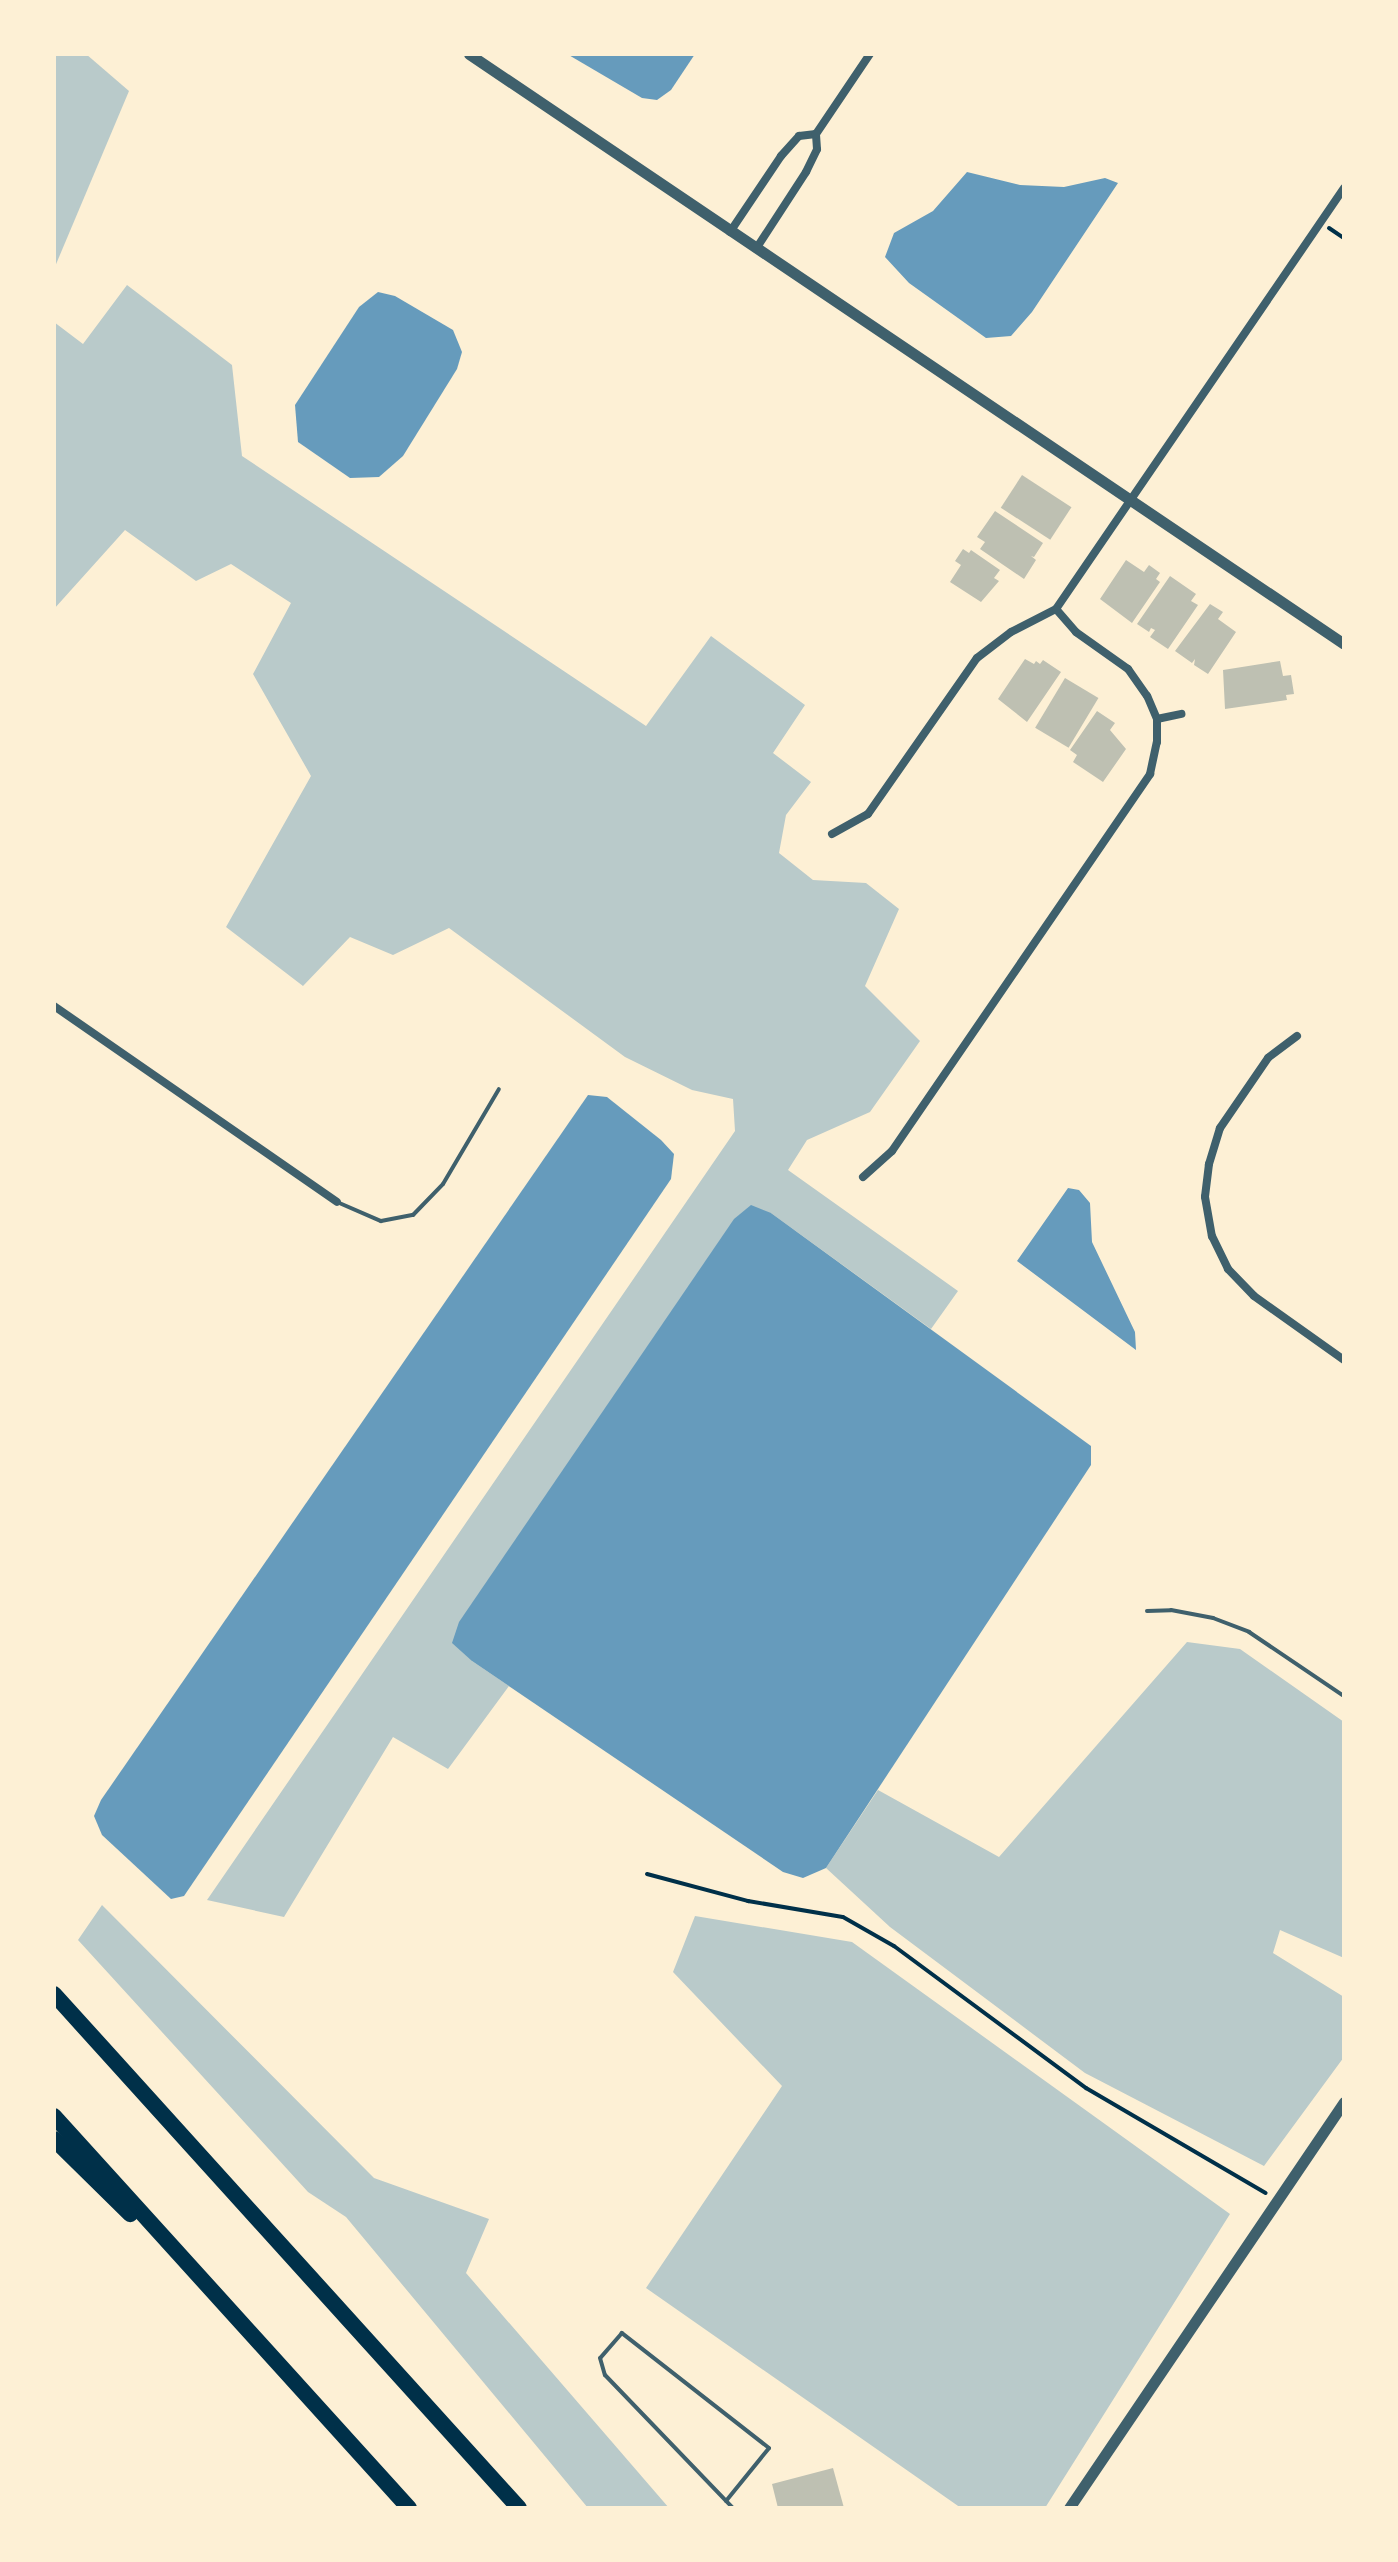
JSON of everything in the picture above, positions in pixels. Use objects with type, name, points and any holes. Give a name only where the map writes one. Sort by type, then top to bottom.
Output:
[{"type":"highway","points":[[54,1994],[519,2508]]},
{"type":"highway","points":[[54,2116],[409,2508]]},
{"type":"highway","points":[[54,2139],[266,2349]]},
{"type":"street","points":[[469,54],[1344,644]]},
{"type":"street","points":[[756,249],[806,172],[817,149],[816,134],[870,54]]},
{"type":"street","points":[[730,232],[781,156],[799,136],[816,134]]},
{"type":"street","points":[[832,834],[868,814],[977,658],[1011,632],[1056,609],[1344,188]]},
{"type":"street","points":[[863,1177],[892,1151],[1150,774],[1157,742],[1157,719],[1128,669],[1076,632],[1056,609]]},
{"type":"street","points":[[1157,719],[1181,714]]},
{"type":"street","points":[[54,1006],[337,1202]]},
{"type":"street","points":[[1297,1036],[1268,1058],[1220,1128],[1209,1164],[1205,1197],[1212,1236],[1228,1269],[1254,1296],[1344,1360]]},
{"type":"street","points":[[1069,2508],[1344,2102]]},
{"type":"lane","points":[[337,1202],[381,1221],[413,1215],[443,1184],[499,1089]]},
{"type":"lane","points":[[1147,1611],[1171,1610],[1213,1618],[1249,1632],[1344,1696]]},
{"type":"lane","points":[[726,2501],[769,2448],[622,2333],[600,2358],[605,2375],[726,2501],[733,2508]]},
{"type":"path","points":[[647,1874],[748,1901],[843,1917],[894,1946],[1086,2088],[1278,2200]]},
{"type":"shaded area","points":[[54,54],[86,54],[129,91],[54,269]]},
{"type":"shaded area","points":[[127,285],[232,365],[242,456],[646,726],[711,636],[805,705],[773,753],[811,782],[786,815],[779,853],[813,880],[866,883],[899,909],[865,986],[920,1041],[870,1112],[807,1140],[788,1170],[958,1291],[931,1329],[771,1213],[472,1661],[509,1686],[448,1769],[393,1737],[284,1917],[207,1900],[735,1131],[733,1099],[692,1090],[625,1057],[449,928],[393,955],[350,937],[303,986],[226,927],[311,776],[253,674],[291,603],[231,564],[196,581],[125,530],[54,609],[54,322],[83,344]]},
{"type":"shaded area","points":[[1187,1642],[1240,1649],[1344,1722],[1344,1958],[1280,1930],[1273,1953],[1344,1997],[1344,2057],[1264,2166],[1085,2073],[890,1927],[826,1868],[878,1790],[999,1857]]},
{"type":"shaded area","points":[[102,1905],[374,2178],[489,2219],[466,2273],[669,2508],[588,2508],[346,2217],[308,2192],[78,1940]]},
{"type":"shaded area","points":[[695,1916],[852,1942],[1230,2214],[1045,2508],[961,2508],[646,2288],[782,2086],[673,1972]]},
{"type":"water","points":[[567,54],[695,54],[671,90],[657,100],[642,98]]},
{"type":"water","points":[[967,172],[1020,185],[1064,187],[1105,178],[1118,183],[1032,312],[1011,336],[986,338],[909,283],[885,257],[894,233],[933,211]]},
{"type":"water","points":[[378,292],[395,296],[453,330],[462,352],[457,369],[403,456],[379,477],[350,478],[298,442],[295,405],[359,307]]},
{"type":"water","points":[[588,1095],[607,1097],[661,1140],[674,1154],[671,1179],[184,1896],[171,1899],[102,1835],[94,1816],[101,1800]]},
{"type":"water","points":[[1068,1188],[1079,1190],[1090,1203],[1092,1242],[1135,1332],[1136,1350],[1017,1261]]},
{"type":"water","points":[[751,1205],[771,1213],[1091,1446],[1091,1465],[826,1868],[803,1878],[783,1872],[472,1661],[452,1643],[459,1622],[734,1219]]},
{"type":"building","points":[[1022,475],[1071,507],[1050,540],[1001,508]]},
{"type":"building","points":[[995,511],[1043,543],[1034,557],[1031,556],[1036,560],[1024,579],[980,549],[985,542],[977,537]]},
{"type":"building","points":[[963,549],[969,553],[971,550],[1000,570],[994,578],[999,581],[981,602],[950,582],[961,565],[955,561]]},
{"type":"building","points":[[1126,560],[1144,572],[1149,565],[1160,573],[1156,579],[1160,582],[1132,623],[1100,599]]},
{"type":"building","points":[[1170,576],[1196,594],[1191,601],[1198,605],[1168,649],[1150,637],[1155,630],[1151,628],[1149,632],[1137,624]]},
{"type":"building","points":[[1210,604],[1223,612],[1218,619],[1236,632],[1208,674],[1194,665],[1195,659],[1192,663],[1175,651]]},
{"type":"building","points":[[1025,659],[1034,664],[1036,661],[1040,664],[1043,660],[1061,672],[1027,722],[998,699]]},
{"type":"building","points":[[1280,661],[1283,676],[1291,675],[1294,694],[1286,695],[1287,700],[1225,709],[1223,670]]},
{"type":"building","points":[[1065,678],[1098,698],[1069,748],[1035,728]]},
{"type":"building","points":[[1097,711],[1115,723],[1110,730],[1126,749],[1103,782],[1073,762],[1077,755],[1070,750]]},
{"type":"building","points":[[833,2468],[844,2508],[778,2508],[772,2484]]}]
